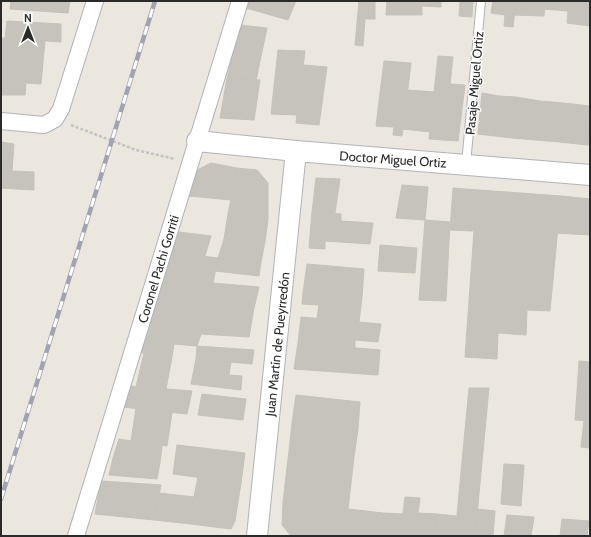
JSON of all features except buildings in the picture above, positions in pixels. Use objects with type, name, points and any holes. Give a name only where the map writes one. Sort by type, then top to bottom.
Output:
[{"type":"street","points":[[1,121],[44,125],[55,119],[61,109],[95,1]]},
{"type":"street","name":"Coronel Pachi Gorriti","points":[[76,536],[240,1]]},
{"type":"street","name":"Doctor Miguel Ortiz","points":[[197,141],[296,151],[590,175]]},
{"type":"street","name":"Juan Martín de Pueyrredón","points":[[257,536],[296,151]]},
{"type":"lane","name":"Pasaje Miguel Ortiz","points":[[466,164],[481,1]]},
{"type":"path","points":[[55,119],[136,150],[191,162]]},
{"type":"railway","points":[[1,499],[155,1]]}]
